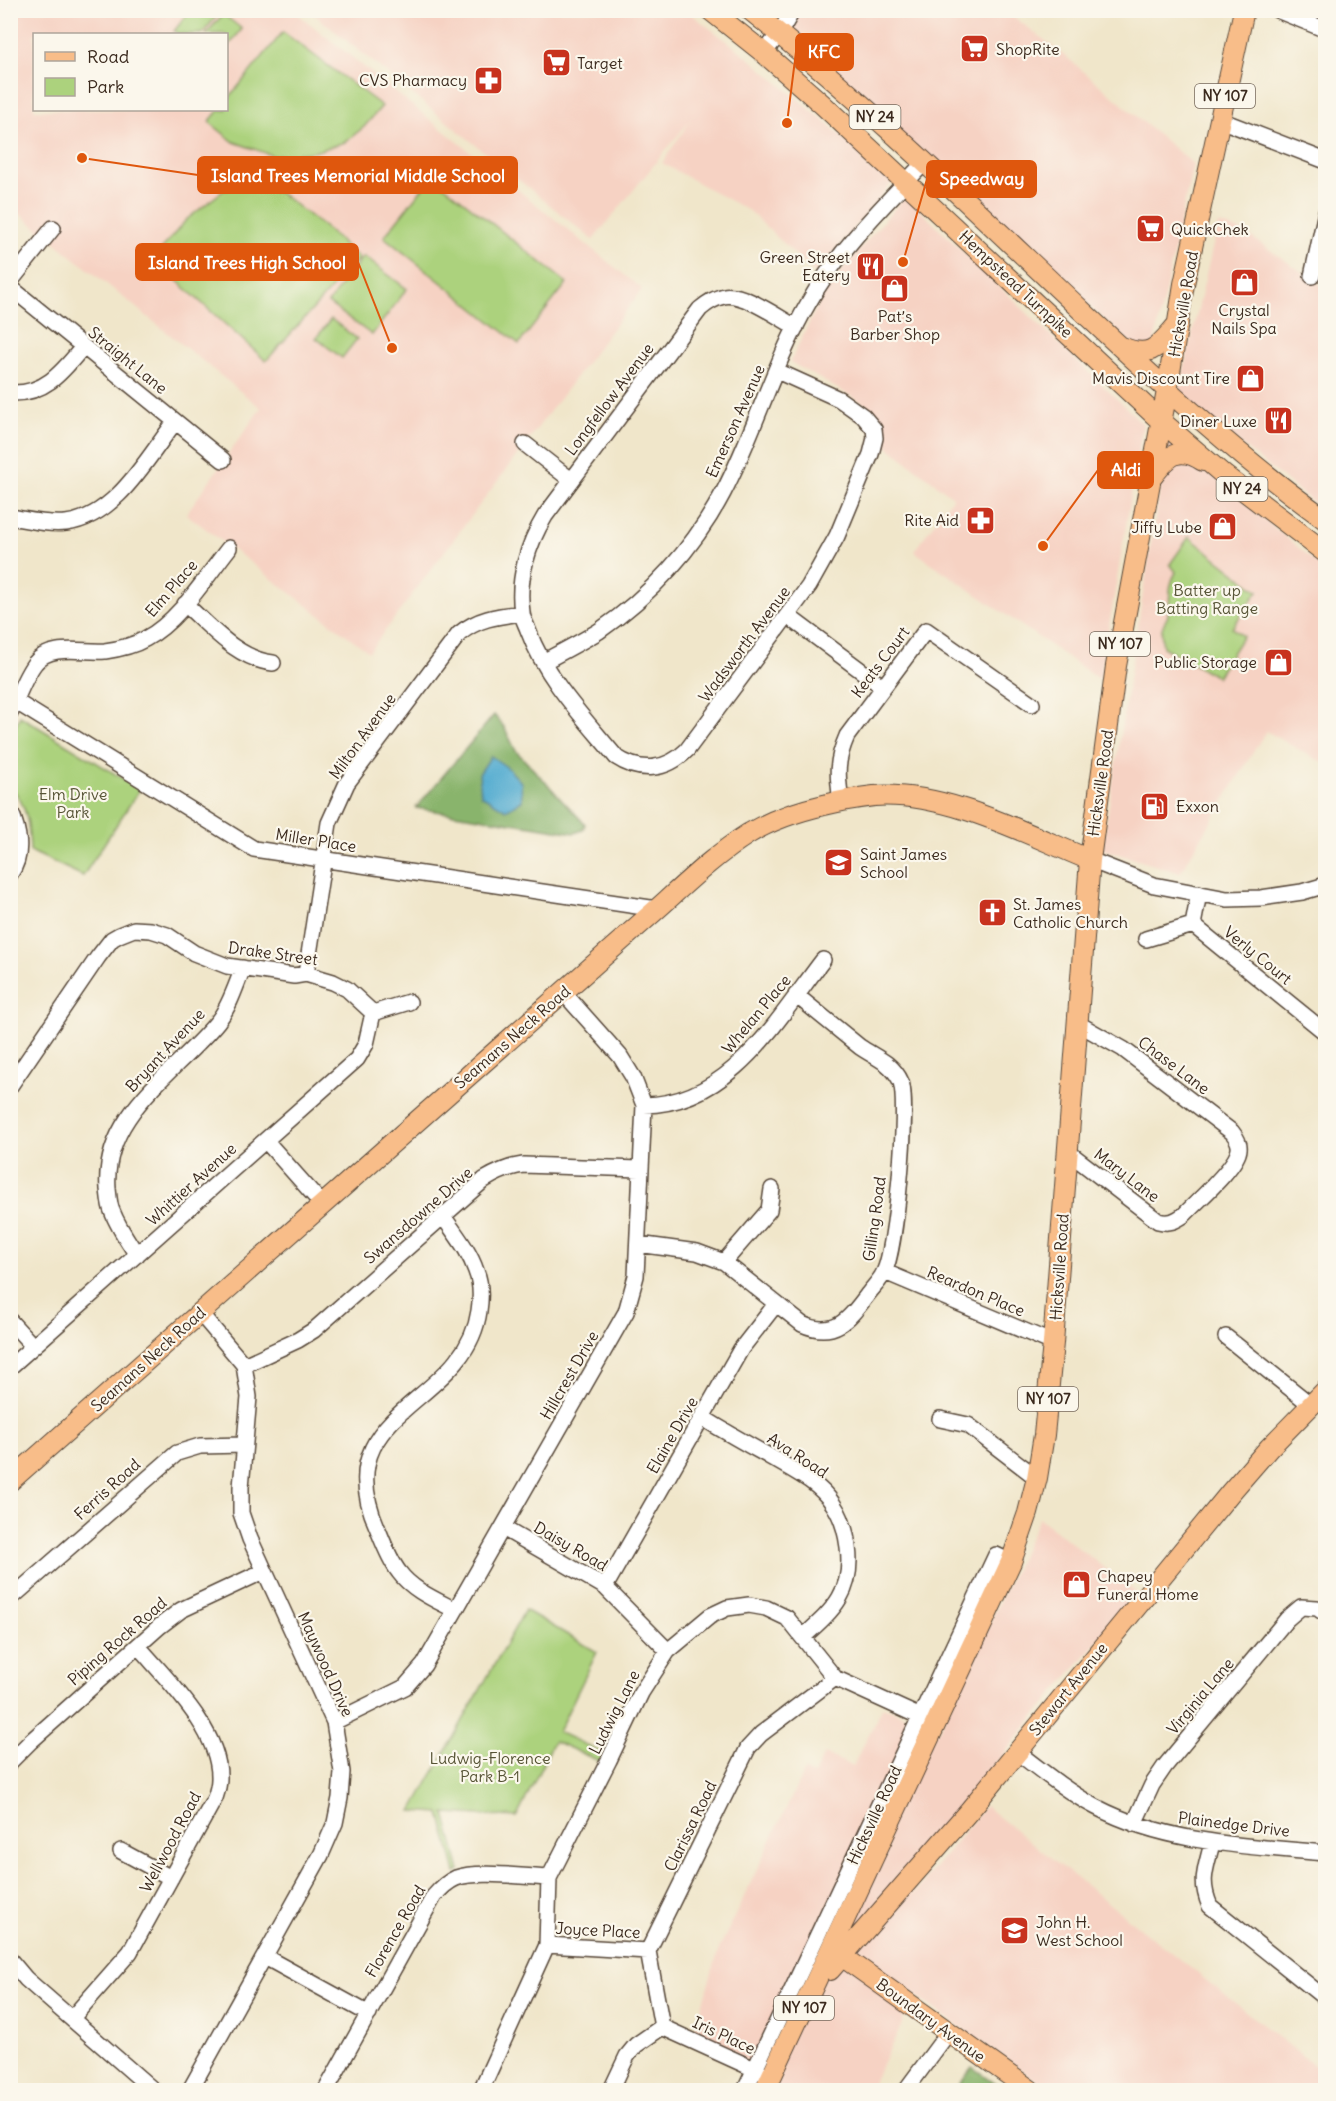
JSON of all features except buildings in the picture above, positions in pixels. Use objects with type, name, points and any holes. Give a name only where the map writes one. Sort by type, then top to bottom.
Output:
[{"type":"main road","name":"Hempstead Turnpike","points":[[710,10],[764,53],[906,182],[1161,421],[1225,476],[1326,553]]},
{"type":"main road","name":"Hempstead Turnpike","points":[[750,10],[832,78],[926,162],[1167,391],[1269,478],[1326,520]]},
{"type":"main road","name":"Hicksville Road","points":[[763,2079],[812,1990],[837,1952],[928,1720],[1011,1563],[1037,1478],[1044,1435],[1053,1343],[1090,860],[1116,666],[1167,391],[1184,284],[1244,10]]},
{"type":"main road","points":[[1119,345],[1134,352],[1147,352],[1156,348],[1178,324]]},
{"type":"main road","points":[[1150,480],[1166,460],[1180,453],[1199,458],[1225,476]]},
{"type":"main road","name":"Seamans Neck Road","points":[[10,1481],[718,855],[748,834],[800,812],[841,801],[874,796],[903,797],[936,802],[984,817],[1090,860]]},
{"type":"main road","name":"Stewart Avenue","points":[[837,1952],[969,1811],[1222,1502],[1269,1448],[1326,1390]]},
{"type":"main road","name":"Boundary Avenue","points":[[837,1952],[1030,2091]]},
{"type":"street","points":[[764,53],[779,34],[793,10]]},
{"type":"street","points":[[1277,10],[1326,30]]},
{"type":"street","points":[[1220,120],[1326,161]]},
{"type":"street","name":"Emerson Avenue","points":[[543,663],[597,631],[648,591],[675,563],[699,532],[723,493],[796,327],[819,284],[867,223],[926,162]]},
{"type":"street","points":[[1312,276],[1326,212]]},
{"type":"street","points":[[10,282],[53,228]]},
{"type":"street","name":"Straight Lane","points":[[10,287],[223,460]]},
{"type":"street","name":"Longfellow Avenue","points":[[522,613],[524,565],[530,545],[545,516],[694,316],[710,301],[726,295],[741,297],[796,327]]},
{"type":"street","points":[[10,393],[21,394],[42,388],[58,376],[83,347]]},
{"type":"street","name":"Wadsworth Avenue","points":[[522,613],[531,640],[552,680],[616,757],[626,764],[639,768],[658,768],[672,762],[687,750],[809,586],[837,536],[871,454],[875,438],[874,429],[863,416],[839,399],[777,371]]},
{"type":"street","points":[[10,517],[37,522],[66,523],[92,515],[118,496],[175,422]]},
{"type":"street","points":[[525,444],[571,480]]},
{"type":"street","name":"Elm Place","points":[[12,704],[36,662],[44,656],[59,651],[104,651],[129,646],[156,633],[185,604],[229,548]]},
{"type":"street","points":[[185,604],[240,651],[255,660],[273,663]]},
{"type":"street","name":"Milton Avenue","points":[[306,974],[329,823],[346,783],[459,634],[468,626],[487,618],[522,613]]},
{"type":"street","points":[[788,616],[884,687]]},
{"type":"street","name":"Keats Court","points":[[841,801],[837,767],[847,736],[926,630],[1032,704]]},
{"type":"street","name":"Miller Place","points":[[12,704],[254,849],[657,909]]},
{"type":"street","points":[[10,810],[16,823],[19,845],[19,852],[10,874]]},
{"type":"street","points":[[1090,860],[1154,885],[1227,898],[1261,898],[1302,892],[1326,885]]},
{"type":"street","points":[[1146,939],[1194,925],[1199,893]]},
{"type":"street","name":"Verly Court","points":[[1194,925],[1326,1033]]},
{"type":"street","name":"Drake Street","points":[[10,1086],[98,957],[112,939],[129,931],[151,930],[167,935],[212,961],[227,966],[294,976],[306,974],[347,989],[373,1013]]},
{"type":"street","name":"Whelan Place","points":[[644,1105],[675,1103],[727,1076],[748,1058],[823,960]]},
{"type":"street","name":"Bryant Avenue","points":[[137,1255],[119,1228],[109,1202],[107,1174],[112,1149],[124,1124],[146,1096],[219,1020],[243,968]]},
{"type":"street","name":"Hillcrest Drive","points":[[334,1722],[405,1687],[424,1665],[626,1312],[633,1291],[638,1244],[644,1105],[633,1077],[620,1056],[563,992]]},
{"type":"street","name":"Gilling Road","points":[[638,1244],[697,1252],[724,1262],[802,1324],[812,1329],[822,1330],[835,1327],[846,1321],[885,1272],[896,1218],[904,1103],[901,1083],[888,1065],[862,1048],[796,996]]},
{"type":"street","points":[[373,1013],[409,1002]]},
{"type":"street","name":"Whittier Avenue","points":[[10,1367],[357,1059],[366,1044],[373,1013]]},
{"type":"street","name":"Chase Lane","points":[[1077,1023],[1132,1056],[1232,1132],[1238,1140],[1239,1146],[1234,1163],[1184,1215],[1175,1221],[1166,1223]]},
{"type":"street","points":[[266,1141],[322,1204]]},
{"type":"street","name":"Mary Lane","points":[[1068,1152],[1158,1221],[1166,1223]]},
{"type":"street","name":"Swansdowne Drive","points":[[244,1365],[314,1330],[484,1179],[509,1167],[640,1169]]},
{"type":"street","points":[[724,1262],[769,1210],[772,1189]]},
{"type":"street","points":[[443,1216],[464,1246],[477,1273],[481,1300],[477,1326],[470,1344],[456,1363],[388,1425],[376,1440],[366,1464],[364,1482],[369,1509],[398,1572],[415,1587],[455,1610]]},
{"type":"street","name":"Reardon Place","points":[[885,1272],[1053,1343]]},
{"type":"street","name":"Elaine Drive","points":[[605,1587],[741,1349],[776,1304]]},
{"type":"street","points":[[200,1313],[244,1365]]},
{"type":"street","points":[[10,1321],[33,1346]]},
{"type":"street","points":[[1226,1336],[1311,1405]]},
{"type":"street","name":"Maywood Drive","points":[[190,2091],[321,1855],[335,1823],[342,1772],[334,1722],[264,1571],[241,1513],[249,1396],[244,1365]]},
{"type":"street","name":"Ava Road","points":[[703,1418],[805,1478],[826,1495],[842,1521],[846,1531],[849,1554],[845,1585],[832,1611],[803,1636]]},
{"type":"street","points":[[940,1419],[968,1425],[1037,1478]]},
{"type":"street","name":"Ferris Road","points":[[10,1599],[177,1453],[200,1446],[244,1445]]},
{"type":"street","name":"Daisy Road","points":[[503,1528],[605,1587],[668,1651]]},
{"type":"street","name":"Piping Rock Road","points":[[10,1762],[160,1626],[181,1610],[264,1571]]},
{"type":"street","name":"Ludwig Lane","points":[[481,2091],[547,1945],[549,1878],[641,1693],[668,1651],[710,1616],[727,1608],[749,1605],[781,1614],[803,1636],[835,1678],[928,1720]]},
{"type":"street","name":"Virginia Lane","points":[[1134,1824],[1152,1785],[1165,1766],[1287,1619],[1301,1607],[1317,1608],[1326,1614]]},
{"type":"street","name":"Wellwood Road","points":[[72,2018],[130,1952],[215,1798],[219,1780],[218,1766],[206,1732],[193,1709],[138,1646]]},
{"type":"street","name":"Clarissa Road","points":[[648,1951],[748,1748],[761,1734],[835,1678]]},
{"type":"street","name":"Hicksville Road","points":[[745,2091],[763,2079],[928,1720]]},
{"type":"street","name":"Plainedge Drive","points":[[1017,1752],[1064,1788],[1098,1808],[1134,1824],[1171,1835],[1212,1843],[1326,1853]]},
{"type":"street","points":[[1212,1843],[1203,1881],[1204,1892],[1210,1906],[1326,1999]]},
{"type":"street","points":[[121,1851],[171,1878]]},
{"type":"street","name":"Florence Road","points":[[327,2091],[434,1896],[444,1885],[454,1879],[469,1875],[549,1878]]},
{"type":"street","name":"Joyce Place","points":[[547,1945],[648,1951]]},
{"type":"street","points":[[612,2091],[627,2055],[662,2026],[648,1951]]},
{"type":"street","points":[[265,1956],[369,2014]]},
{"type":"street","points":[[10,1960],[26,1979],[153,2091]]},
{"type":"street","name":"Iris Place","points":[[662,2026],[763,2079]]},
{"type":"street","points":[[908,2088],[948,2033]]},
{"type":"shaded area","points":[[10,11],[294,11],[642,289],[369,652],[186,514],[261,408],[11,207]]},
{"type":"shaded area","points":[[310,11],[687,11],[744,54],[894,180],[816,274],[749,211],[662,163],[692,118],[593,240]]},
{"type":"shaded area","points":[[763,11],[1006,11],[1064,55],[1193,164],[1150,361]]},
{"type":"shaded area","points":[[905,196],[1143,424],[1100,680],[914,551],[953,497],[887,446],[870,407],[790,362],[825,290]]},
{"type":"shaded area","points":[[1218,224],[1244,232],[1325,288],[1325,512],[1178,394]]},
{"type":"shaded area","points":[[1168,438],[1325,570],[1325,764],[1266,731],[1180,873],[1102,849]]},
{"type":"shaded area","points":[[1039,1518],[1137,1593],[917,1859],[913,1895],[985,1806],[1325,2074],[1325,2090],[1049,2090],[906,1989],[903,2022],[869,2090],[772,2090],[779,2076],[693,2036],[719,1949],[804,1771],[814,1775],[824,1754],[853,1766],[883,1706],[938,1731]]},
{"type":"green space","points":[[190,11],[220,12],[203,33],[174,31]]},
{"type":"green space","points":[[223,14],[242,29],[228,47],[228,33],[207,33]]},
{"type":"green space","points":[[283,32],[382,106],[364,127],[345,142],[314,152],[274,156],[234,142],[209,122],[218,111],[228,111],[228,99]]},
{"type":"green space","points":[[432,176],[567,283],[519,344],[384,237]]},
{"type":"green space","points":[[253,185],[280,193],[328,230],[359,258],[266,361],[153,259],[186,220],[224,190]]},
{"type":"green space","points":[[363,256],[407,289],[372,335],[328,303]]},
{"type":"green space","points":[[331,319],[357,339],[342,358],[316,338]]},
{"type":"green space","name":"Batter up Batting Range","points":[[1189,537],[1258,591],[1232,628],[1243,636],[1217,677],[1163,647],[1162,629],[1167,618],[1170,588],[1176,572],[1170,564]]},
{"type":"green space","points":[[494,715],[504,727],[516,751],[585,824],[583,830],[575,833],[416,808]]},
{"type":"green space","name":"Elm Drive Park","points":[[20,716],[140,789],[83,876],[30,851],[24,809],[11,787],[11,736]]},
{"type":"green space","name":"Ludwig-Florence Park B-1","points":[[525,1610],[597,1652],[558,1732],[610,1756],[606,1764],[554,1741],[517,1817],[445,1813],[460,1871],[456,1873],[440,1813],[412,1811]]},
{"type":"green space","points":[[972,2067],[1005,2090],[955,2090]]},
{"type":"water","points":[[491,756],[508,768],[521,782],[522,801],[506,810],[481,795],[479,774]]},
{"type":"place","name":"ShopRite","points":[[975,49]]},
{"type":"place","name":"Target","points":[[556,63]]},
{"type":"place","name":"CVS Pharmacy","points":[[488,80]]},
{"type":"place","name":"KFC","points":[[787,123]]},
{"type":"place","name":"Island Trees Memorial Middle School","points":[[82,158]]},
{"type":"place","name":"QuickChek","points":[[1150,229]]},
{"type":"place","name":"Speedway","points":[[903,262]]},
{"type":"place","name":"Green Street Eatery","points":[[871,266]]},
{"type":"place","name":"Crystal Nails Spa","points":[[1244,282]]},
{"type":"place","name":"Pat’s Barber Shop","points":[[895,288]]},
{"type":"place","name":"Island Trees High School","points":[[392,348]]},
{"type":"place","name":"Mavis Discount Tire","points":[[1251,378]]},
{"type":"place","name":"Diner Luxe","points":[[1278,421]]},
{"type":"place","name":"Rite Aid","points":[[980,520]]},
{"type":"place","name":"Jiffy Lube","points":[[1223,527]]},
{"type":"place","name":"Aldi","points":[[1043,546]]},
{"type":"place","name":"Public Storage","points":[[1278,662]]},
{"type":"place","name":"Exxon","points":[[1155,806]]},
{"type":"place","name":"Saint James School","points":[[839,863]]},
{"type":"place","name":"St. James Catholic Church","points":[[992,913]]},
{"type":"place","name":"Chapey Funeral Home","points":[[1076,1585]]},
{"type":"place","name":"John H. West School","points":[[1015,1931]]}]
